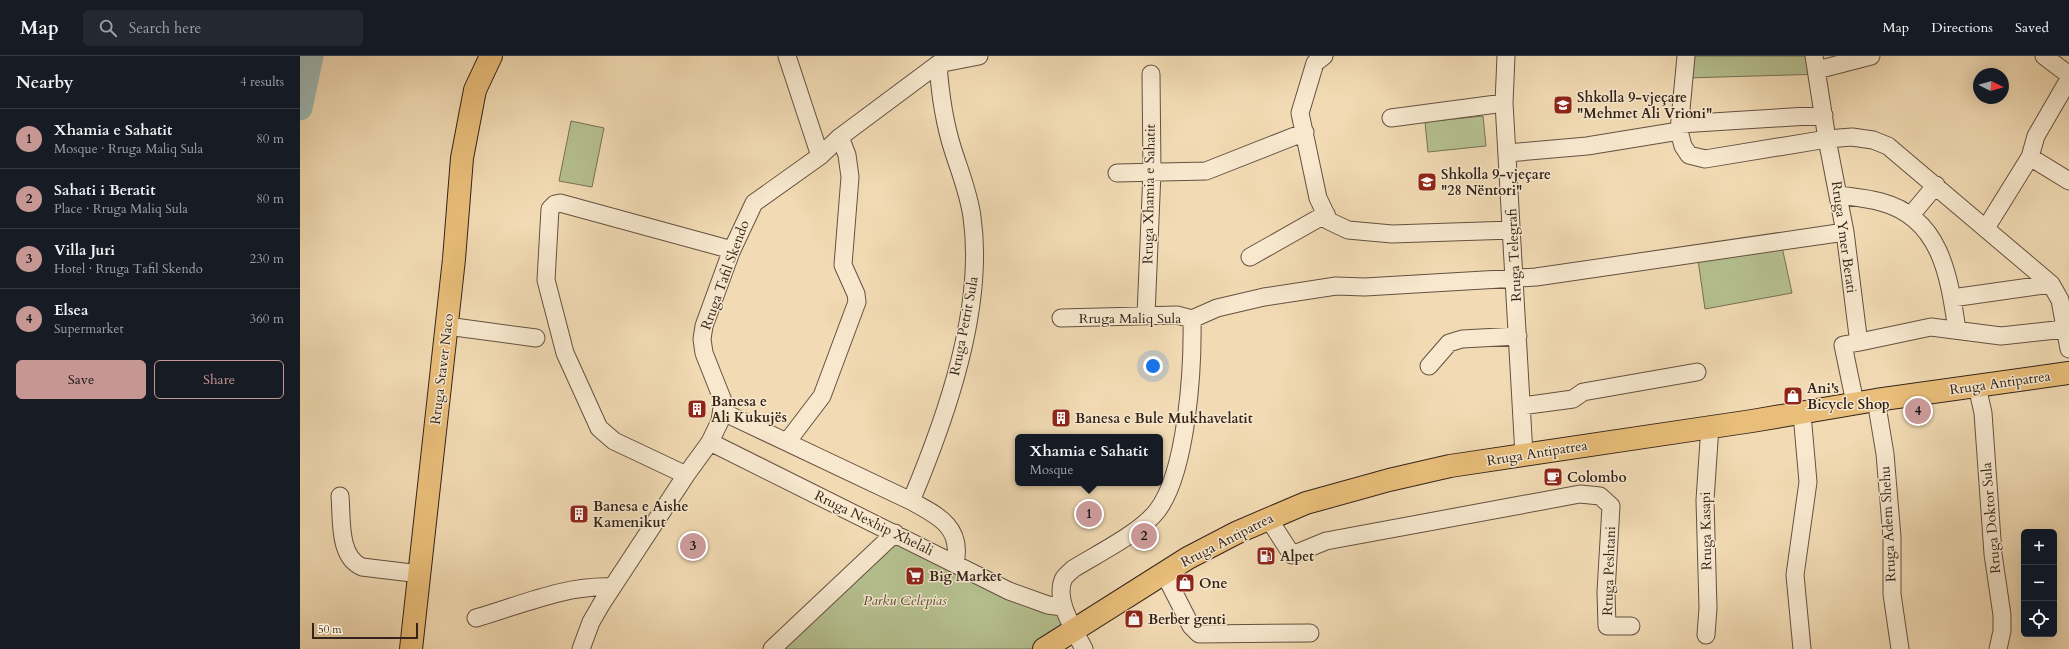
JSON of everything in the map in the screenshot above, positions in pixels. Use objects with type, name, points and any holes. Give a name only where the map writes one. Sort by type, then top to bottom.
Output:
[{"type":"main road","name":"Rruga Staver Naco","points":[[411,649],[447,326],[462,158],[475,90],[491,56]]},
{"type":"main road","name":"Rruga Antipatrea","points":[[1044,649],[1164,573],[1207,548],[1268,518],[1306,503],[1389,480],[1450,466],[1710,426],[1802,414],[1855,403],[2069,372]]},
{"type":"street","points":[[788,56],[820,156]]},
{"type":"street","name":"Rruga Tafil Skendo","points":[[723,412],[723,401],[704,353],[702,339],[704,326],[732,250],[754,203],[820,156],[840,137],[938,64],[979,56]]},
{"type":"street","points":[[1324,56],[1315,64],[1300,113],[1318,198],[1329,222],[1348,230],[1392,234],[1512,230]]},
{"type":"street","name":"Rruga Telegrafi","points":[[1506,56],[1504,102],[1524,455]]},
{"type":"street","points":[[1686,56],[1679,128],[1683,146],[1688,155],[1705,159],[1827,139],[1852,137],[1873,140],[1899,154],[2051,284],[2065,303],[2065,329],[2069,349]]},
{"type":"street","points":[[1816,63],[1871,56]]},
{"type":"street","points":[[2044,56],[2069,75]]},
{"type":"street","name":"Rruga Ymer Berati","points":[[1816,63],[1827,139],[1845,232],[1860,342]]},
{"type":"street","name":"Rruga Petrit Sula","points":[[911,501],[941,424],[953,382],[974,288],[976,251],[972,216],[967,191],[946,123],[940,92],[938,64]]},
{"type":"street","name":"Rruga Xhamia e Sahatit","points":[[1146,315],[1152,172],[1151,74]]},
{"type":"street","points":[[1986,228],[2030,157],[2036,136],[2069,78]]},
{"type":"street","points":[[1391,118],[1504,102]]},
{"type":"street","points":[[1508,153],[1587,146],[1679,128],[1824,116]]},
{"type":"street","points":[[1117,173],[1206,171],[1305,132]]},
{"type":"street","points":[[787,442],[822,396],[856,302],[856,294],[843,265],[850,177],[847,155],[840,137]]},
{"type":"street","points":[[2030,157],[2069,181]]},
{"type":"street","points":[[1911,215],[1936,185]]},
{"type":"street","points":[[1838,195],[1881,202],[1911,215],[1922,224],[1931,236],[1945,268],[1957,330]]},
{"type":"street","points":[[686,475],[614,441],[599,428],[565,353],[546,280],[550,209],[555,204],[560,203],[732,250]]},
{"type":"street","points":[[1250,257],[1326,214]]},
{"type":"street","points":[[1192,319],[1217,308],[1264,298],[1336,286],[1365,288],[1515,279],[1596,269],[1845,232]]},
{"type":"street","points":[[1952,298],[2051,284]]},
{"type":"street","name":"Rruga Maliq Sula","points":[[1061,318],[1177,315],[1192,319],[1188,402],[1176,475],[1168,494],[1157,512],[1141,526],[1073,569],[1064,579],[1061,592],[1063,607],[1084,649]]},
{"type":"street","points":[[447,326],[536,338]]},
{"type":"street","points":[[1855,403],[1843,345],[1920,328],[1931,327],[2008,336],[2065,329]]},
{"type":"street","points":[[1429,366],[1449,343],[1462,340],[1518,336]]},
{"type":"street","points":[[1522,406],[1573,399],[1583,392],[1697,372]]},
{"type":"street","name":"Rruga Doktor Sula","points":[[1977,386],[1983,413],[1993,554],[2002,615],[2002,631],[1998,649]]},
{"type":"street","name":"Rruga Adem Shehu","points":[[1876,400],[1884,454],[1892,537],[1892,594],[1900,649]]},
{"type":"street","points":[[581,649],[591,622],[612,587],[686,475],[710,442],[723,412],[911,501],[940,517],[948,525],[954,538],[958,551],[955,563]]},
{"type":"street","points":[[1802,414],[1808,482],[1795,575],[1802,649]]},
{"type":"street","name":"Rruga Kasapi","points":[[1706,635],[1708,608],[1705,500],[1710,426]]},
{"type":"street","name":"Rruga Nexhip Xhelali","points":[[710,442],[1009,591],[1048,605],[1063,607]]},
{"type":"street","name":"Rruga Peshtani","points":[[1268,518],[1292,555],[1326,541],[1580,494],[1600,496],[1611,506],[1606,592],[1607,626],[1631,626]]},
{"type":"street","points":[[340,496],[344,544],[349,558],[354,564],[362,568],[420,574]]},
{"type":"street","points":[[772,649],[895,533]]},
{"type":"street","points":[[1164,573],[1190,626],[1199,634],[1310,633]]},
{"type":"street","points":[[476,618],[572,589],[592,586],[612,587]]},
{"type":"green space","points":[[1691,56],[1820,56],[1824,74],[1686,78]]},
{"type":"green space","points":[[1483,116],[1486,146],[1428,152],[1425,122]]},
{"type":"green space","points":[[571,121],[604,128],[592,187],[559,181]]},
{"type":"green space","points":[[1782,247],[1792,293],[1705,309],[1698,260]]},
{"type":"green space","name":"Parku Celepias","points":[[896,540],[1056,612],[1066,627],[1031,649],[783,649]]},
{"type":"waterway","points":[[300,108],[311,56]]},
{"type":"place","name":"Shkolla 9-vjeçare \"Mehmet Ali Vrioni\"","points":[[1563,105]]},
{"type":"place","name":"Shkolla 9-vjeçare \"28 Nëntori\"","points":[[1427,182]]},
{"type":"place","name":"Ani's Bicycle Shop","points":[[1793,396]]},
{"type":"place","name":"Banesa e Ali Kukujës","points":[[697,409]]},
{"type":"place","name":"Elsea","points":[[1918,411]]},
{"type":"place","name":"Banesa e Bule Mukhavelatit","points":[[1061,418]]},
{"type":"place","name":"Colombo","points":[[1553,477]]},
{"type":"place","name":"Banesa e Aishe Kamenikut","points":[[579,514]]},
{"type":"place","name":"Xhamia e Sahatit","points":[[1089,514]]},
{"type":"place","name":"Sahati i Beratit","points":[[1144,536]]},
{"type":"place","name":"Villa Juri","points":[[693,546]]},
{"type":"place","name":"Alpet","points":[[1266,556]]},
{"type":"place","name":"Big Market","points":[[915,576]]},
{"type":"place","name":"One","points":[[1185,583]]},
{"type":"place","name":"Berber genti","points":[[1134,619]]}]
